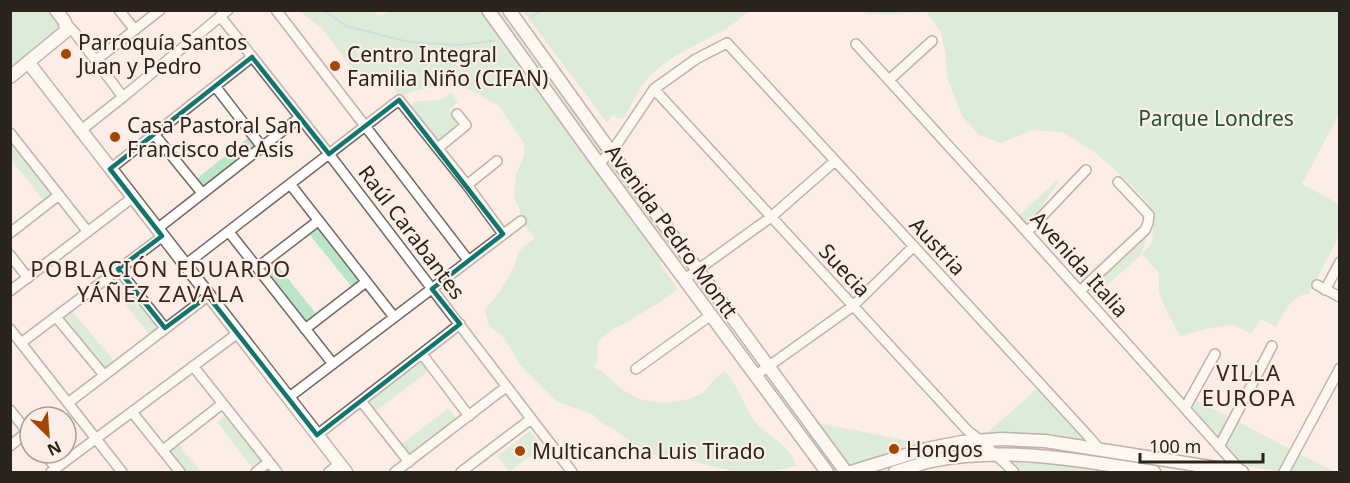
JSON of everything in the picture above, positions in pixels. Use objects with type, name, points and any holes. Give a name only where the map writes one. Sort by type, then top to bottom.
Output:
[{"type":"main road","points":[[10,77],[66,26],[56,10]]},
{"type":"main road","name":"Avenida Pedro Montt","points":[[488,10],[827,472]]},
{"type":"main road","name":"Avenida Pedro Montt","points":[[509,10],[846,472]]},
{"type":"main road","points":[[28,63],[343,468]]},
{"type":"main road","points":[[851,472],[926,448],[1002,439],[1045,441],[1242,472]]},
{"type":"main road","points":[[895,472],[928,462],[995,454],[1044,456],[1119,469],[1154,472]]},
{"type":"street","points":[[119,10],[135,30]]},
{"type":"street","points":[[96,60],[160,10]]},
{"type":"street","points":[[276,10],[468,260]]},
{"type":"street","points":[[80,131],[224,13]]},
{"type":"street","name":"Raúl Carabantes","points":[[224,13],[252,57],[572,472]]},
{"type":"street","points":[[66,26],[75,33],[123,97]]},
{"type":"street","points":[[889,80],[932,41]]},
{"type":"street","name":"Austria","points":[[654,89],[696,59],[726,43],[1119,469]]},
{"type":"street","name":"Avenida Italia","points":[[856,44],[1242,472]]},
{"type":"street","points":[[110,169],[252,57]]},
{"type":"street","points":[[215,86],[262,147]]},
{"type":"street","points":[[599,164],[611,152],[654,89]]},
{"type":"street","name":"Suecia","points":[[654,89],[968,431],[1014,472]]},
{"type":"street","points":[[185,265],[399,100],[503,234]]},
{"type":"street","points":[[438,148],[466,125],[457,114]]},
{"type":"street","points":[[21,343],[118,269],[202,193],[299,118]]},
{"type":"street","points":[[11,134],[88,232]]},
{"type":"street","points":[[154,134],[202,193]]},
{"type":"street","points":[[467,185],[497,161]]},
{"type":"street","points":[[685,279],[771,217],[835,161]]},
{"type":"street","points":[[1027,232],[1086,170]]},
{"type":"street","points":[[1080,291],[1145,231],[1148,223],[1149,215],[1118,182]]},
{"type":"street","points":[[290,184],[394,317]]},
{"type":"street","points":[[10,232],[59,195]]},
{"type":"street","points":[[10,291],[132,198]]},
{"type":"street","points":[[258,267],[318,221]]},
{"type":"street","points":[[288,398],[521,221]]},
{"type":"street","points":[[229,232],[333,364]]},
{"type":"street","points":[[755,376],[853,306],[914,246]]},
{"type":"street","points":[[10,255],[28,278]]},
{"type":"street","points":[[1340,262],[1321,287],[1340,297]]},
{"type":"street","points":[[118,269],[165,328]]},
{"type":"street","points":[[305,328],[366,282]]},
{"type":"street","points":[[68,403],[208,296]]},
{"type":"street","points":[[636,369],[711,315]]},
{"type":"street","points":[[56,318],[104,375]]},
{"type":"street","points":[[317,435],[460,324]]},
{"type":"street","points":[[10,329],[122,472]]},
{"type":"street","points":[[54,470],[238,333]]},
{"type":"street","points":[[1219,447],[1272,346]]},
{"type":"street","points":[[422,354],[469,416]]},
{"type":"street","points":[[1185,408],[1215,354]]},
{"type":"street","points":[[194,366],[277,472]]},
{"type":"street","points":[[1284,472],[1340,368]]},
{"type":"street","points":[[395,472],[506,387]]},
{"type":"street","points":[[361,401],[409,462]]},
{"type":"street","points":[[163,450],[222,404]]},
{"type":"street","points":[[132,412],[180,472]]},
{"type":"street","points":[[461,472],[531,419]]},
{"type":"street","points":[[256,472],[269,462]]},
{"type":"street","points":[[329,472],[343,468]]},
{"type":"highlighted area","points":[[252,57],[329,154],[399,100],[503,234],[432,289],[460,324],[317,435],[208,296],[165,328],[118,269],[162,236],[110,169]]},
{"type":"green space","points":[[389,10],[482,11],[667,257],[660,264],[678,289],[614,328],[599,341],[598,360],[594,366],[596,369],[602,371],[621,389],[639,399],[663,403],[686,400],[702,394],[725,371],[752,418],[786,449],[796,466],[770,472],[737,472],[678,458],[641,453],[630,441],[592,414],[557,402],[520,365],[504,338],[489,326],[485,309],[499,293],[514,267],[519,251],[535,238],[521,221],[520,211],[514,197],[516,174],[524,156],[524,143],[499,106],[473,91],[444,85],[414,91],[401,97],[382,73],[365,85],[322,29],[300,11],[378,11],[374,15],[385,14]]},
{"type":"green space","points":[[11,11],[50,11],[57,20],[60,31],[11,70]]},
{"type":"green space","points":[[494,11],[500,11],[604,154],[601,158]]},
{"type":"green space","points":[[523,11],[750,11],[727,28],[677,55],[660,67],[644,84],[625,117],[618,118],[613,114],[607,123]]},
{"type":"green space","name":"Parque Londres","points":[[864,11],[1339,11],[1339,114],[1302,184],[1339,204],[1339,236],[1309,294],[1297,297],[1293,301],[1276,327],[1261,319],[1251,334],[1234,325],[1210,328],[1180,336],[1159,292],[1159,273],[1142,254],[1152,243],[1154,213],[1140,194],[1093,151],[1062,132],[1032,130],[1001,143],[979,135],[962,116],[947,78],[946,56],[941,32],[926,12],[867,14]]},
{"type":"green space","points":[[451,92],[458,102],[449,110],[461,124],[439,144],[408,106],[418,101],[440,100]]},
{"type":"green space","points":[[249,137],[257,147],[203,190],[195,180]]},
{"type":"green space","points":[[10,142],[52,195],[44,202],[11,159]]},
{"type":"green space","points":[[608,161],[684,262],[679,266],[605,165]]},
{"type":"green space","points":[[1056,181],[1058,183],[1027,228],[1017,217]]},
{"type":"green space","points":[[1142,224],[1149,231],[1141,255],[1095,296],[1081,280]]},
{"type":"green space","points":[[317,227],[360,280],[352,287],[309,234]]},
{"type":"green space","points":[[274,261],[317,315],[308,323],[265,268]]},
{"type":"green space","points":[[119,272],[160,326],[149,334],[107,281]]},
{"type":"green space","points":[[72,311],[115,362],[103,371],[62,319]]},
{"type":"green space","points":[[422,359],[430,370],[374,412],[366,401]]},
{"type":"green space","points":[[1038,388],[1084,438],[1080,444],[983,436]]},
{"type":"green space","points":[[1194,399],[1294,451],[1281,472],[1242,465],[1191,406]]},
{"type":"green space","points":[[448,408],[457,419],[410,457],[400,445]]},
{"type":"green space","points":[[226,414],[263,461],[253,469],[217,422]]},
{"type":"green space","points":[[817,423],[822,424],[919,443],[850,466]]},
{"type":"green space","name":"Multicancha Luis Tirado","points":[[530,431],[542,447],[509,472],[497,456]]},
{"type":"green space","points":[[178,444],[201,472],[186,472],[169,451]]},
{"type":"green space","points":[[1299,454],[1336,472],[1289,472]]},
{"type":"green space","points":[[1016,456],[1108,468],[1113,472],[1023,472],[1013,462]]},
{"type":"waterway","points":[[323,10],[346,26],[409,42],[458,45],[493,41]]},
{"type":"waterway","points":[[532,17],[541,10]]},
{"type":"place","name":"Parroquía Santos Juan y Pedro","points":[[66,54]]},
{"type":"place","name":"Centro Integral Familia Niño (CIFAN)","points":[[335,66]]},
{"type":"place","name":"Casa Pastoral San Francisco de Asis","points":[[115,137]]},
{"type":"place","name":"Hongos","points":[[894,449]]},
{"type":"place","name":"Multicancha Luis Tirado","points":[[520,451]]},
{"type":"district","name":"POBLACIÓN EDUARDO YÁÑEZ ZAVALA","points":[[161,280]]},
{"type":"district","name":"VILLA EUROPA","points":[[1249,384]]}]
